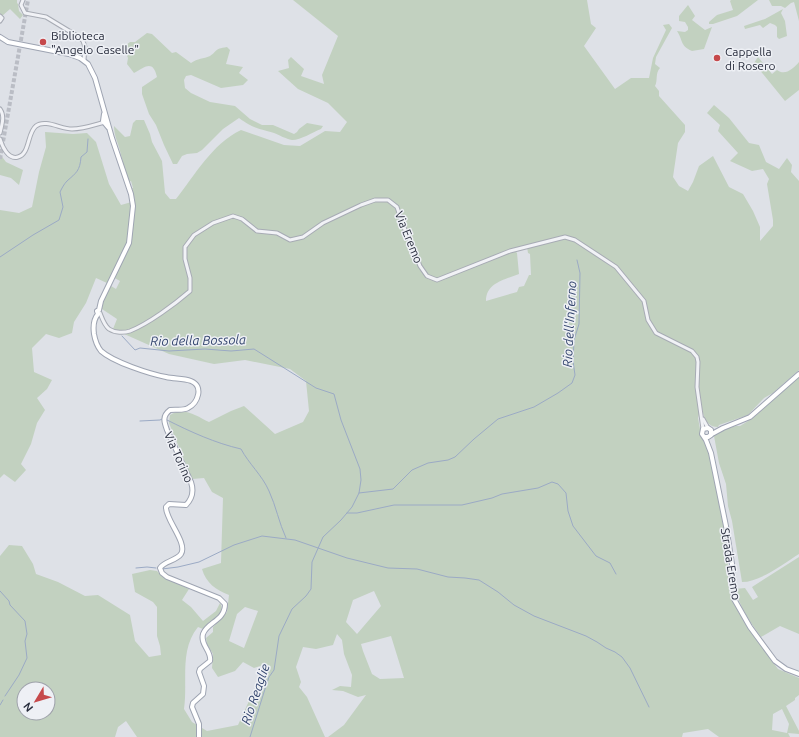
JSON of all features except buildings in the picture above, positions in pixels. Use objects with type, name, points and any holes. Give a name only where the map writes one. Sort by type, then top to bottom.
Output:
[{"type":"main road","points":[[0,37],[8,42],[68,54],[84,60]]},
{"type":"main road","name":"Via Torino","points":[[84,60],[90,66],[94,74],[106,120],[131,194],[133,206],[129,244],[101,301],[99,312],[94,318],[93,328],[96,342],[100,350],[122,363],[157,375],[191,381],[197,386],[198,391],[196,400],[190,407],[186,409],[170,410],[164,416],[167,430],[191,482],[193,490],[192,498],[186,505],[169,504],[166,507],[166,512],[182,548],[179,555],[162,565],[160,568],[162,573],[167,577],[219,598],[225,604],[224,612],[218,620],[204,632],[202,639],[211,656],[210,661],[200,669],[199,672],[204,686],[203,694],[192,705],[193,713],[199,724],[199,737]]},
{"type":"main road","points":[[723,428],[703,429],[702,434],[705,437],[711,435],[723,428],[750,417],[799,374]]},
{"type":"main road","points":[[709,428],[712,432],[711,435]]},
{"type":"main road","name":"Strada Eremo","points":[[711,435],[711,453]]},
{"type":"main road","name":"Strada Eremo","points":[[705,437],[711,453],[731,556],[734,599],[750,626],[775,661],[786,669],[799,674]]},
{"type":"street","points":[[23,0],[21,5],[25,13],[46,17],[81,38],[85,47],[84,60]]},
{"type":"street","points":[[0,109],[3,113],[3,119],[0,133]]},
{"type":"street","points":[[0,139],[3,148],[8,154],[12,157],[18,157],[22,154],[35,127],[40,124],[71,129],[93,125],[106,120]]},
{"type":"street","name":"Via Eremo","points":[[99,312],[109,329],[120,333],[130,331],[190,292],[190,278],[185,259],[185,247],[194,235],[213,223],[233,216],[242,219],[257,231],[277,233],[290,240],[303,237],[323,223],[361,205],[375,200],[388,200],[397,207],[420,266],[427,276],[437,280],[515,250],[565,237],[576,240],[616,268],[644,301],[648,320],[656,333],[694,353],[698,360],[696,387],[703,429]]},
{"type":"street","name":"Via Eremo","points":[[701,412],[709,428]]},
{"type":"green space","points":[[0,0],[17,0],[19,11],[23,15],[20,19],[10,9],[2,16],[0,13]]},
{"type":"green space","points":[[293,0],[587,0],[591,24],[596,28],[584,46],[615,89],[631,78],[649,78],[653,58],[666,30],[663,25],[669,24],[672,28],[656,57],[655,64],[660,68],[658,70],[655,86],[659,91],[659,96],[685,125],[685,132],[678,143],[673,177],[679,186],[688,191],[699,166],[713,156],[729,187],[743,194],[753,211],[760,227],[760,241],[773,226],[767,184],[769,179],[763,169],[752,171],[730,161],[738,153],[718,131],[720,125],[707,113],[714,105],[729,118],[749,143],[759,145],[766,162],[779,169],[787,158],[792,165],[791,172],[799,181],[799,370],[773,393],[764,398],[748,415],[719,425],[718,427],[709,424],[706,420],[699,396],[697,397],[700,410],[698,418],[700,434],[708,450],[724,524],[728,584],[732,599],[753,635],[778,669],[799,678],[799,695],[795,698],[795,700],[786,706],[799,731],[799,734],[788,733],[790,737],[719,737],[708,729],[683,733],[682,737],[328,737],[344,725],[366,695],[358,697],[343,691],[332,690],[340,686],[351,687],[352,675],[344,654],[342,640],[337,634],[333,645],[316,649],[303,647],[296,667],[301,682],[299,687],[307,697],[325,737],[137,737],[126,721],[118,727],[115,737],[0,737],[0,556],[9,545],[22,546],[33,564],[36,574],[58,582],[85,596],[98,595],[130,615],[135,641],[149,657],[161,655],[157,636],[157,607],[153,602],[135,592],[132,574],[150,570],[157,571],[163,577],[189,589],[182,600],[191,607],[203,621],[216,611],[220,603],[222,607],[220,614],[203,629],[198,627],[188,646],[185,666],[184,709],[192,722],[207,731],[238,725],[266,664],[254,668],[243,662],[235,671],[218,677],[212,668],[213,654],[207,644],[206,638],[213,632],[213,627],[227,612],[229,595],[212,585],[206,578],[202,569],[221,563],[223,498],[212,492],[204,478],[192,479],[169,423],[170,415],[180,411],[190,413],[209,422],[244,406],[275,434],[303,422],[309,411],[306,381],[290,369],[245,360],[214,364],[169,354],[113,329],[117,319],[102,309],[103,301],[111,286],[116,289],[120,281],[111,276],[107,283],[96,278],[86,303],[74,322],[72,333],[59,338],[46,334],[32,348],[34,372],[52,380],[47,389],[37,398],[45,410],[37,423],[31,444],[21,464],[26,470],[15,482],[4,474],[0,478],[0,210],[19,213],[32,207],[46,147],[45,132],[73,134],[87,133],[96,142],[109,184],[121,205],[135,201],[131,181],[129,182],[126,174],[115,136],[114,126],[125,137],[130,136],[133,123],[136,120],[144,120],[152,142],[162,161],[165,193],[170,199],[176,199],[221,143],[241,130],[284,145],[300,146],[325,131],[340,132],[347,122],[328,103],[298,89],[278,71],[289,68],[288,60],[291,57],[304,69],[301,76],[324,84],[322,75],[338,36]],"holes":[[[550,239],[551,241],[527,247],[528,253],[530,254],[531,275],[529,275],[524,286],[519,287],[517,292],[486,301],[487,295],[492,286],[502,280],[519,274],[517,253],[515,251]],[[374,591],[381,606],[357,634],[346,622],[353,600]],[[245,607],[258,611],[244,648],[229,641],[237,614]],[[391,636],[404,678],[380,679],[372,674],[361,644]],[[782,709],[789,724],[787,733],[772,730],[773,714]]]},
{"type":"green space","points":[[731,0],[758,0],[737,16],[709,24],[709,22],[717,15],[733,10]]},
{"type":"green space","points":[[769,0],[799,0],[799,21],[794,2],[785,8],[781,6],[772,6]]},
{"type":"green space","points":[[688,5],[695,16],[692,20],[705,30],[712,27],[704,49],[692,51],[685,47],[677,31],[685,32],[688,30],[685,22],[679,21],[679,16]]},
{"type":"green space","points":[[783,9],[781,13],[785,21],[787,36],[779,39],[777,37],[777,27],[770,23],[763,28],[760,25],[745,29],[744,26],[765,19]]},
{"type":"green space","points":[[147,33],[152,34],[172,53],[176,52],[191,63],[210,56],[218,49],[227,47],[230,50],[226,64],[243,67],[239,73],[248,80],[243,85],[221,88],[191,75],[186,76],[184,80],[185,88],[191,93],[210,102],[235,106],[250,119],[262,125],[273,125],[294,134],[307,123],[323,126],[321,129],[307,136],[292,140],[252,126],[239,118],[223,129],[202,150],[197,153],[182,156],[177,164],[173,164],[156,125],[149,114],[142,94],[142,87],[157,77],[155,72],[151,66],[148,66],[134,73],[127,64],[128,58],[124,49],[130,42],[135,42]]},
{"type":"green space","points":[[758,57],[772,74],[777,70],[780,72],[789,71],[799,62],[799,90],[785,101],[754,63]]},
{"type":"green space","points":[[0,154],[6,162],[23,170],[19,185],[11,178],[0,175]]},
{"type":"green space","points":[[799,377],[799,554],[764,576],[742,582],[732,521],[728,506],[726,484],[719,463],[714,436],[720,431],[740,426],[753,418]]},
{"type":"green space","points":[[799,557],[799,634],[780,626],[761,637],[746,614],[735,589],[745,588],[753,600],[758,597],[752,587]]},
{"type":"waterway","points":[[0,257],[59,220],[63,207],[60,192],[65,183],[79,169],[81,157],[87,152],[88,139]]},
{"type":"waterway","name":"Rio dell'Inferno","points":[[359,493],[393,489],[412,470],[428,463],[448,460],[455,457],[498,419],[534,407],[572,383],[575,375],[573,361],[574,340],[579,324],[580,273],[577,260]]},
{"type":"waterway","name":"Rio della Bossola","points":[[122,336],[135,350],[140,348],[169,351],[205,349],[231,351],[254,349],[316,388],[334,394],[341,420],[360,469],[361,480],[359,493],[352,507],[323,537],[312,562],[311,589],[292,609],[279,636],[274,670],[269,677],[250,737]]},
{"type":"waterway","points":[[140,421],[162,419]]},
{"type":"waterway","points":[[167,420],[203,437],[241,449],[266,485],[286,538]]},
{"type":"waterway","points":[[347,513],[357,513],[394,505],[462,505],[492,498],[502,494],[538,488],[552,482],[558,484],[566,493],[568,511],[573,526],[596,556],[610,563],[616,574]]},
{"type":"waterway","points":[[162,569],[199,562],[234,545],[262,536],[295,540],[347,558],[388,568],[417,569],[448,577],[479,580],[498,592],[514,605],[534,616],[586,636],[622,657],[630,668],[649,707]]},
{"type":"waterway","points":[[136,568],[156,568]]},
{"type":"waterway","points":[[0,591],[9,601],[10,605],[25,621],[27,634],[25,641],[27,658],[19,675],[5,696]]},
{"type":"waterway","points":[[0,705],[3,700]]},
{"type":"tunnel","points":[[0,159],[28,0]]},
{"type":"place","name":"Biblioteca \"Angelo Caselle\"","points":[[43,42]]},
{"type":"place","name":"Cappella di Rosero","points":[[717,58]]},
{"type":"water label","name":"Rio Reaglie","points":[[255,694]]}]
